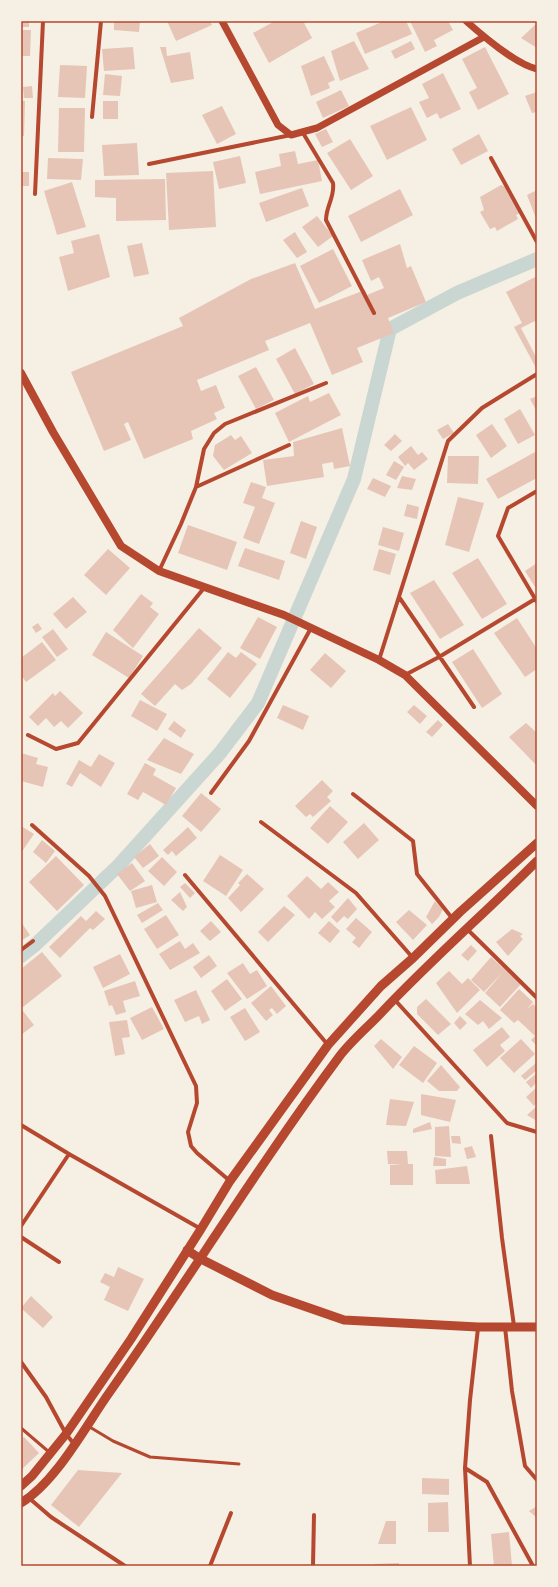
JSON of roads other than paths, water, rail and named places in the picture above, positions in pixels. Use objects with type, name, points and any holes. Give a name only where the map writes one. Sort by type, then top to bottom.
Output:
[{"type":"main road","points":[[21,373],[53,432],[121,546],[159,571],[284,615],[379,660],[405,675],[537,806]]},
{"type":"main road","points":[[21,1486],[66,1434],[131,1339],[230,1181],[328,1045],[382,986],[537,842]]},
{"type":"main road","points":[[25,1500],[54,1472],[75,1445],[86,1425],[141,1347],[250,1182],[340,1055],[423,969],[467,929],[537,861]]},
{"type":"main road","points":[[187,1250],[199,1258],[272,1295],[344,1320],[478,1327],[537,1327]]},
{"type":"street","points":[[35,194],[43,21]]},
{"type":"street","points":[[92,117],[101,21]]},
{"type":"street","points":[[222,21],[278,125],[291,135]]},
{"type":"street","points":[[466,21],[484,37],[527,66],[537,69]]},
{"type":"street","points":[[149,164],[302,133],[317,128],[484,37]]},
{"type":"street","points":[[302,133],[333,183],[334,191],[326,212],[326,220],[374,313]]},
{"type":"street","points":[[491,158],[537,242]]},
{"type":"street","points":[[379,660],[448,441],[482,408],[537,374]]},
{"type":"street","points":[[159,571],[196,487],[204,449],[214,433],[225,424],[326,383]]},
{"type":"street","points":[[196,487],[289,445]]},
{"type":"street","points":[[405,675],[536,601],[498,536],[508,508],[537,491]]},
{"type":"street","points":[[28,735],[56,749],[78,743],[204,588]]},
{"type":"street","points":[[399,596],[474,707]]},
{"type":"street","points":[[211,793],[249,741],[312,627]]},
{"type":"street","points":[[354,794],[413,841],[417,874],[453,919]]},
{"type":"street","points":[[261,822],[356,892],[413,958]]},
{"type":"street","points":[[32,825],[89,876],[105,896],[196,1086],[197,1103],[188,1132],[191,1146],[197,1154],[230,1181]]},
{"type":"street","points":[[185,875],[328,1045]]},
{"type":"street","points":[[467,929],[537,998]]},
{"type":"street","points":[[21,950],[32,941]]},
{"type":"street","points":[[394,999],[507,1123],[537,1132]]},
{"type":"street","points":[[21,1125],[201,1229]]},
{"type":"street","points":[[491,1136],[502,1238],[512,1391],[524,1466],[537,1480]]},
{"type":"street","points":[[21,1226],[69,1154]]},
{"type":"street","points":[[21,1237],[58,1262]]},
{"type":"street","points":[[470,1566],[466,1468],[470,1400],[478,1327]]},
{"type":"street","points":[[21,1362],[46,1397],[66,1434],[75,1445]]},
{"type":"street","points":[[466,1468],[487,1482],[533,1566]]},
{"type":"street","points":[[25,1500],[125,1566]]},
{"type":"street","points":[[210,1566],[231,1513]]},
{"type":"street","points":[[313,1566],[314,1514]]},
{"type":"lane","points":[[86,1425],[112,1441],[150,1456],[239,1464]]},
{"type":"lane","points":[[21,1428],[51,1453]]},
{"type":"waterway","points":[[21,956],[35,945],[119,865],[220,753],[258,703],[354,479],[390,329],[457,293],[537,259]]}]
